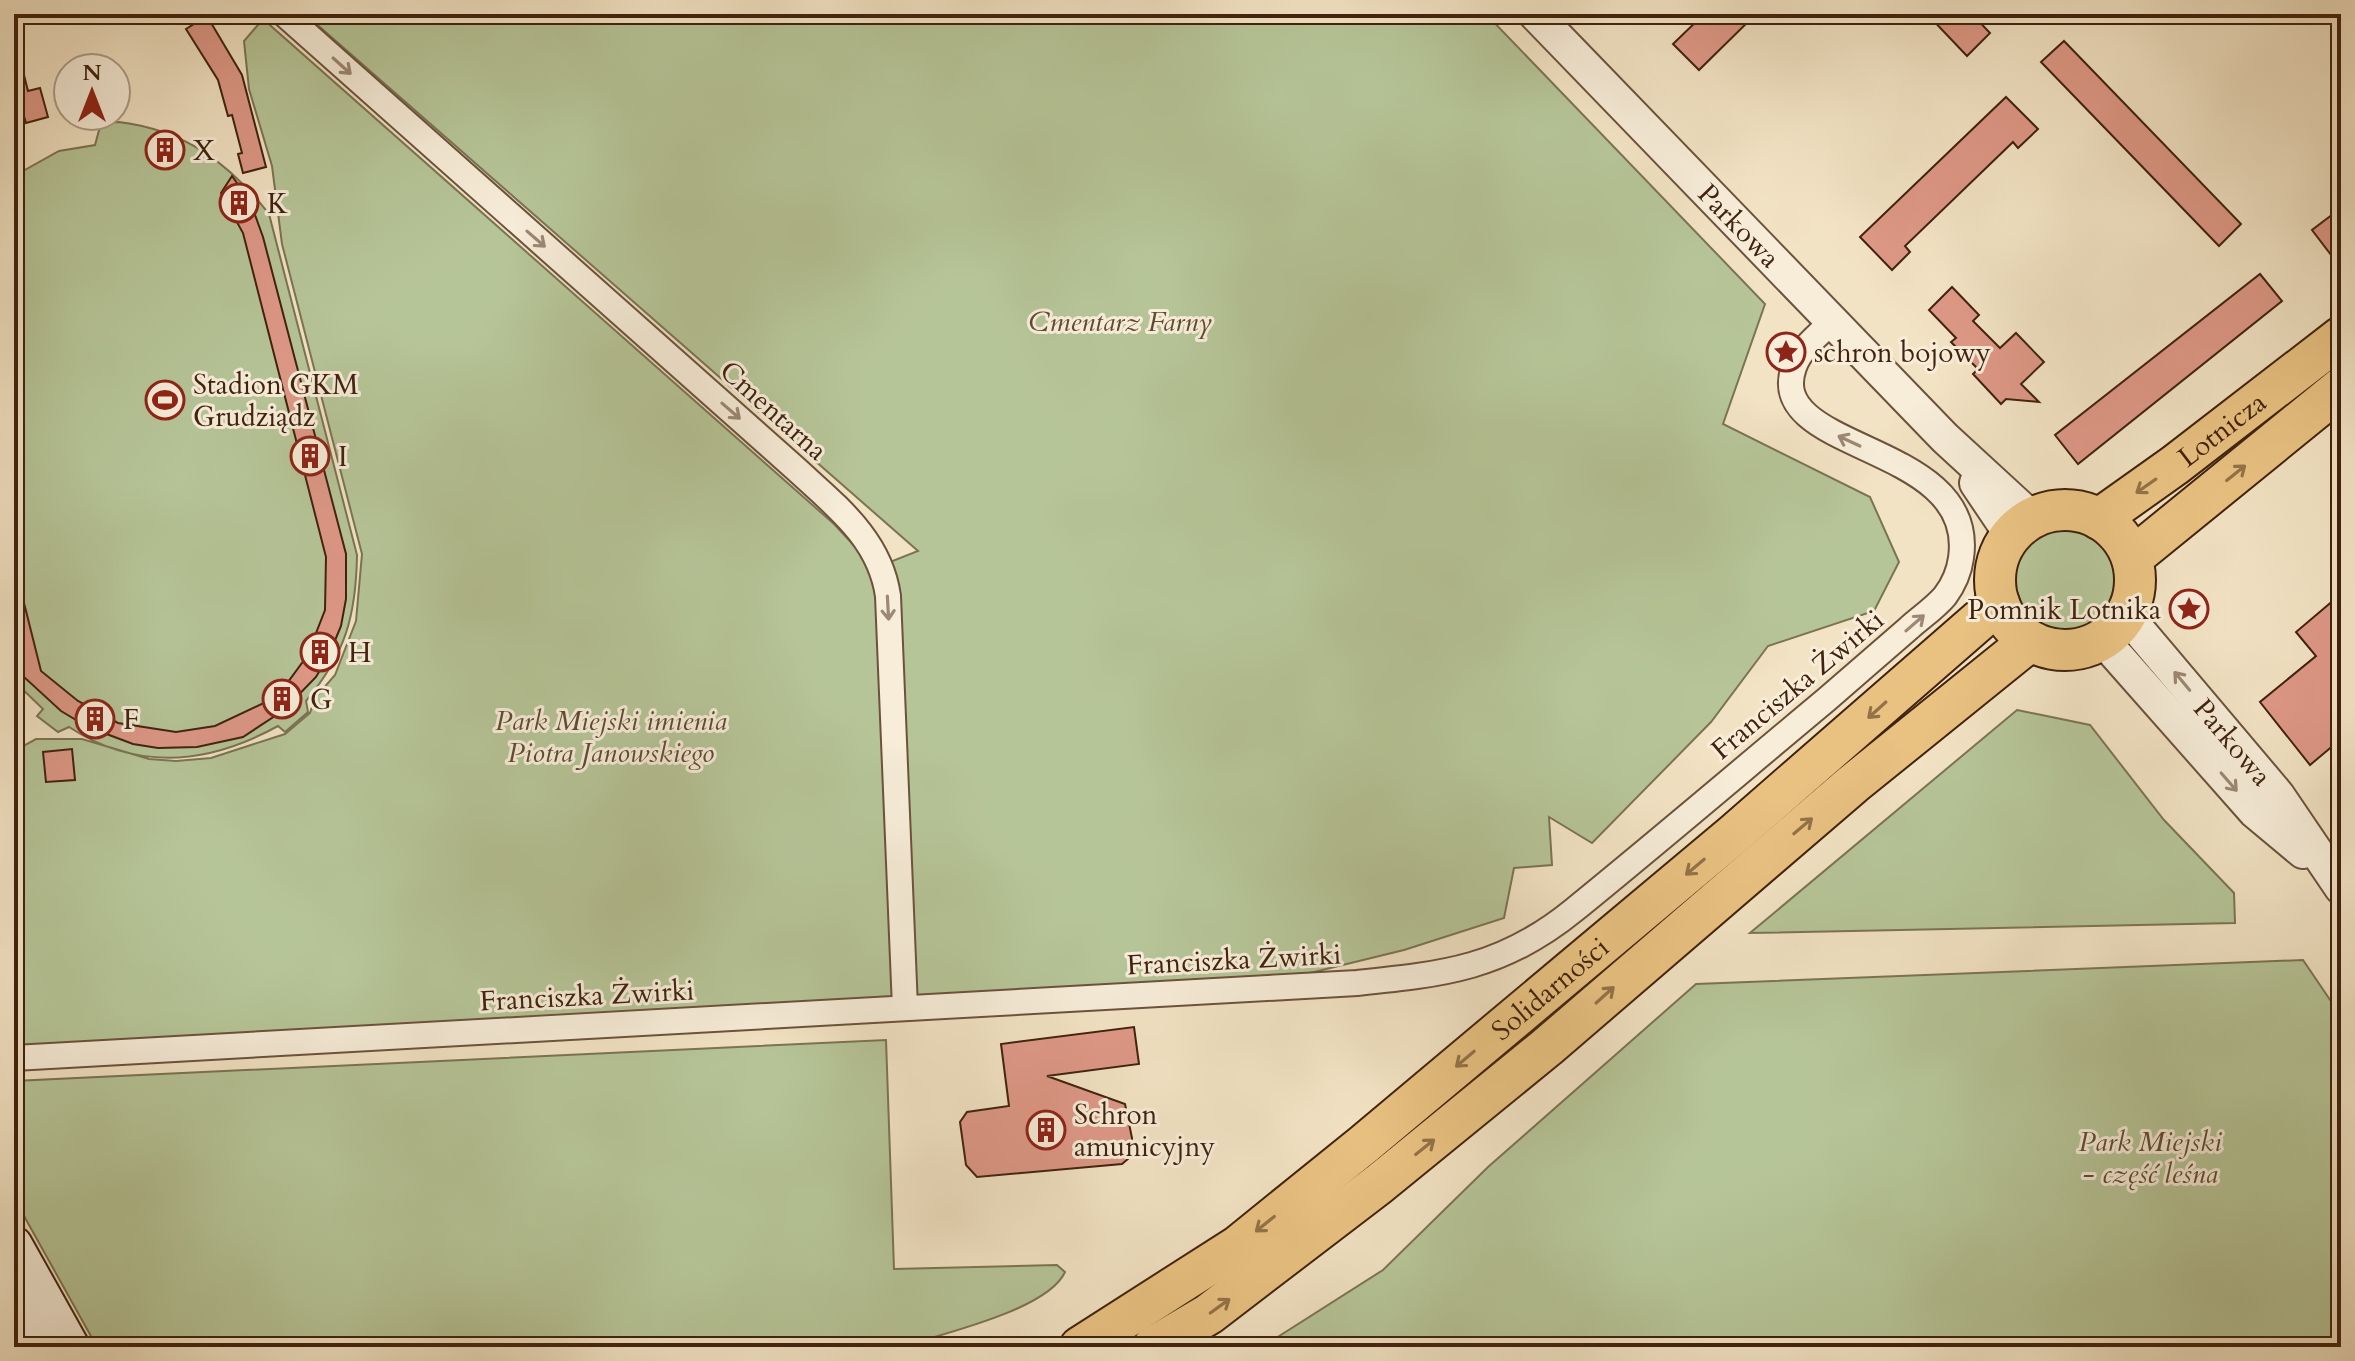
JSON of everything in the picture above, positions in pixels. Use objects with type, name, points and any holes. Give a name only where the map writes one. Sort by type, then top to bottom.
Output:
[{"type":"main road","name":"Lotnicza","points":[[2099,519],[2175,465],[2341,337]]},
{"type":"main road","name":"Lotnicza","points":[[2132,558],[2341,388]]},
{"type":"main road","points":[[2066,510],[2099,519],[2119,535],[2132,558],[2135,587],[2115,628],[2079,649],[2054,650],[2030,641],[2016,631],[1999,603],[1995,579],[1999,556],[2021,527],[2066,510]]},
{"type":"main road","name":"Solidarności","points":[[1080,1347],[1238,1246],[1363,1145],[1734,834],[1999,603]]},
{"type":"main road","name":"Solidarności","points":[[1153,1347],[1209,1314],[1391,1174],[1547,1047],[1853,784],[2030,641]]},
{"type":"main road","points":[[14,1245],[71,1347]]},
{"type":"main road","points":[[14,1313],[33,1347]]},
{"type":"street","name":"Cmentarna","points":[[284,14],[796,469],[845,514],[874,549],[885,575],[888,596],[905,1008]]},
{"type":"street","name":"Parkowa","points":[[1535,14],[1945,438],[2021,527]]},
{"type":"street","name":"Franciszka Żwirki","points":[[14,1058],[1357,983],[1446,974],[1481,963],[1525,944],[1562,920],[1856,675],[1944,598],[1957,579],[1962,554],[1960,527],[1950,502],[1934,484],[1840,437],[1800,408],[1791,387],[1793,367],[1810,343],[1833,321]]},
{"type":"street","name":"Parkowa","points":[[2115,628],[2278,795],[2336,882]]},
{"type":"green space","points":[[305,14],[1486,14],[1765,304],[1723,424],[1870,497],[1899,562],[1874,611],[1768,646],[1711,722],[1592,843],[1549,817],[1552,865],[1514,868],[1504,918],[1404,950],[1310,973],[14,1052],[14,751],[36,739],[82,739],[149,759],[176,761],[211,758],[285,734],[310,713],[315,698],[335,675],[356,621],[362,554],[282,244],[272,166],[249,89],[244,41],[263,19],[834,524],[875,568],[918,551]]},
{"type":"green space","name":"Stadion GKM Grudziądz","points":[[132,124],[165,133],[185,141],[221,165],[269,214],[357,555],[354,597],[346,634],[330,667],[306,701],[308,712],[285,732],[278,726],[226,749],[200,755],[174,758],[147,756],[121,751],[69,727],[58,732],[37,716],[43,709],[14,681],[14,176],[59,151],[95,145],[99,132],[132,132]]},
{"type":"green space","points":[[2064,529],[2083,533],[2100,544],[2111,561],[2115,580],[2111,599],[2100,616],[2083,627],[2064,631],[2045,627],[2028,616],[2017,599],[2013,580],[2017,561],[2028,544],[2045,533]]},
{"type":"green space","points":[[2017,710],[2090,725],[2164,820],[2234,893],[2235,923],[1750,933]]},
{"type":"green space","name":"Park Miejski - część leśna","points":[[2303,960],[2341,1016],[2341,1347],[1262,1347],[1383,1270],[1488,1167],[1696,984]]},
{"type":"green space","points":[[886,1040],[894,1269],[1057,1265],[1065,1272],[1055,1286],[1016,1309],[901,1347],[97,1347],[14,1198],[14,1081]]},
{"type":"building","points":[[1704,14],[1756,14],[1699,70],[1673,44]]},
{"type":"building","points":[[1927,14],[1972,14],[1990,33],[1967,56]]},
{"type":"building","points":[[207,16],[242,75],[266,167],[243,173],[238,154],[242,153],[232,115],[228,116],[218,80],[186,29]]},
{"type":"building","points":[[2064,41],[2241,224],[2219,246],[2041,62]]},
{"type":"building","points":[[20,59],[28,91],[40,88],[48,117],[26,123],[23,113],[14,116],[14,60]]},
{"type":"building","points":[[2006,97],[2038,129],[2018,148],[2013,142],[1905,246],[1910,252],[1892,270],[1860,237]]},
{"type":"building","points":[[232,176],[250,201],[263,237],[346,554],[346,599],[341,626],[329,655],[316,677],[284,710],[243,737],[197,747],[158,748],[133,744],[88,727],[61,711],[24,677],[14,636],[14,588],[20,587],[41,671],[78,701],[118,723],[176,732],[215,726],[266,702],[285,686],[307,656],[325,610],[326,557],[243,233],[221,193]]},
{"type":"building","points":[[2341,208],[2341,268],[2312,230]]},
{"type":"building","points":[[2260,274],[2282,301],[2078,464],[2055,435]]},
{"type":"building","points":[[1952,287],[1979,315],[1973,321],[2000,348],[2016,333],[2044,362],[2021,384],[2039,402],[2006,399],[2001,404],[1973,374],[1978,369],[1951,342],[1956,338],[1929,310]]},
{"type":"building","points":[[2341,594],[2341,739],[2310,765],[2260,702],[2316,656],[2296,632]]},
{"type":"building","points":[[72,749],[75,780],[46,782],[43,752]]},
{"type":"building","name":"Schron amunicyjny","points":[[1134,1027],[1139,1064],[1047,1076],[1125,1104],[1132,1138],[1129,1158],[1122,1164],[977,1177],[966,1165],[960,1122],[967,1112],[1009,1106],[1001,1044]]},
{"type":"place","name":"X","points":[[165,150]]},
{"type":"place","name":"K","points":[[239,203]]},
{"type":"place","name":"schron bojowy","points":[[1786,352]]},
{"type":"place","name":"Stadion GKM Grudziądz","points":[[165,400]]},
{"type":"place","name":"I","points":[[310,456]]},
{"type":"place","name":"Pomnik Lotnika","points":[[2189,609]]},
{"type":"place","name":"H","points":[[320,652]]},
{"type":"place","name":"G","points":[[282,699]]},
{"type":"place","name":"F","points":[[95,719]]},
{"type":"place","name":"Schron amunicyjny","points":[[1046,1130]]},
{"type":"park label","name":"Cmentarz Farny","points":[[1120,321]]},
{"type":"park label","name":"Park Miejski imienia Piotra Janowskiego","points":[[611,736]]}]
